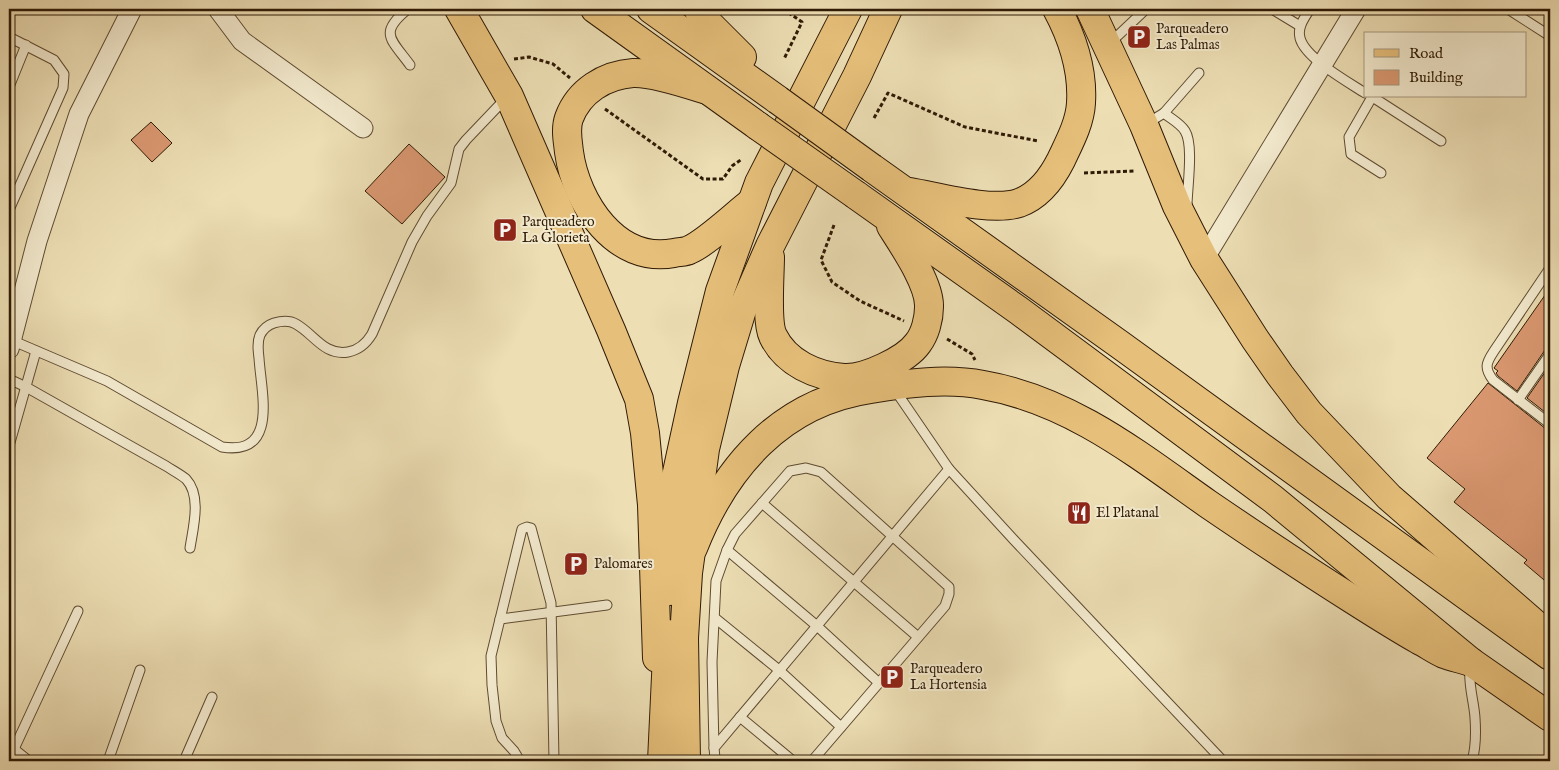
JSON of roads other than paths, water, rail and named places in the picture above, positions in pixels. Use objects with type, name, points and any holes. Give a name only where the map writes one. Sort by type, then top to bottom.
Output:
[{"type":"main road","points":[[459,9],[509,96],[639,399],[645,433],[652,505],[654,593],[662,750]]},
{"type":"main road","points":[[595,9],[1018,310],[1273,499],[1470,662],[1550,717]]},
{"type":"main road","points":[[651,9],[1550,656]]},
{"type":"main road","points":[[698,9],[703,18],[716,32],[764,77],[778,100]]},
{"type":"main road","points":[[902,190],[995,206],[1019,202],[1042,189],[1057,167],[1073,135],[1081,104],[1078,69],[1072,40],[1057,9]]},
{"type":"main road","points":[[1090,9],[1108,45],[1154,119],[1161,169],[1186,224],[1204,259],[1255,340],[1309,413],[1389,497],[1550,637]]},
{"type":"main road","points":[[662,750],[676,477],[692,403],[720,291],[759,183],[845,12]]},
{"type":"main road","points":[[686,761],[684,638],[688,573],[693,548],[705,449],[725,366],[742,310],[770,246],[889,14]]},
{"type":"main road","points":[[707,90],[664,78],[634,73],[605,78],[581,97],[569,119],[567,136],[571,163],[583,199],[604,227],[621,244],[642,253],[664,255],[689,251],[752,202]]},
{"type":"main road","points":[[770,246],[770,315],[772,335],[783,353],[803,368],[822,374],[846,378],[869,374],[906,355],[918,343],[928,322],[930,306],[917,268],[885,216]]},
{"type":"main road","points":[[693,548],[700,530],[721,490],[750,453],[772,432],[792,418],[826,399],[849,392],[892,386],[952,382],[982,385],[1049,403],[1074,415],[1140,457],[1270,546],[1394,625],[1444,654],[1470,662]]},
{"type":"street","points":[[10,344],[37,241],[79,114],[132,9]]},
{"type":"street","points":[[218,9],[242,41],[363,128]]},
{"type":"street","points":[[1204,259],[1356,9]]},
{"type":"lane","points":[[408,9],[394,20],[390,30],[390,38],[410,65]]},
{"type":"lane","points":[[1108,45],[1146,9]]},
{"type":"lane","points":[[1272,9],[1300,26]]},
{"type":"lane","points":[[1310,9],[1300,26],[1300,37],[1303,44],[1321,65],[1364,92]]},
{"type":"lane","points":[[1508,9],[1550,36]]},
{"type":"lane","points":[[9,37],[54,60],[64,74],[63,88],[9,210]]},
{"type":"lane","points":[[9,86],[26,46]]},
{"type":"lane","points":[[1154,119],[1199,73]]},
{"type":"lane","points":[[10,344],[36,351],[106,381],[222,447],[241,448],[248,445],[259,434],[263,417],[258,344],[262,331],[268,326],[286,321],[295,324],[327,349],[335,352],[344,353],[361,347],[372,334],[412,242],[427,216],[451,183],[459,149],[509,96]]},
{"type":"lane","points":[[1370,98],[1349,137],[1348,145],[1351,154],[1381,173]]},
{"type":"lane","points":[[1374,98],[1441,141]]},
{"type":"lane","points":[[1154,119],[1178,123],[1186,132],[1190,147],[1186,224]]},
{"type":"lane","points":[[1550,268],[1491,355],[1487,366],[1487,372],[1493,380],[1550,424]]},
{"type":"lane","points":[[9,446],[36,351]]},
{"type":"lane","points":[[1518,400],[1550,354]]},
{"type":"lane","points":[[9,379],[166,466],[186,480],[193,491],[196,511],[190,548]]},
{"type":"lane","points":[[892,386],[949,469],[1223,761]]},
{"type":"lane","points":[[718,761],[715,758],[714,748],[712,662],[716,581],[726,550],[735,534],[790,471],[806,468],[821,472],[949,587],[945,606],[812,761]]},
{"type":"lane","points":[[714,748],[949,469]]},
{"type":"lane","points":[[762,504],[918,637]]},
{"type":"lane","points":[[520,761],[502,738],[496,721],[491,656],[522,529],[527,527],[531,528],[551,603],[554,761]]},
{"type":"lane","points":[[726,550],[817,626],[879,683]]},
{"type":"lane","points":[[500,619],[607,605]]},
{"type":"lane","points":[[29,761],[11,747],[78,611]]},
{"type":"lane","points":[[715,618],[780,670],[842,727]]},
{"type":"lane","points":[[1470,662],[1469,679],[1475,717],[1475,751],[1472,761]]},
{"type":"lane","points":[[108,761],[140,670]]},
{"type":"lane","points":[[184,761],[212,697]]},
{"type":"lane","points":[[740,717],[792,761]]},
{"type":"place","name":"Parqueadero Las Palmas","points":[[1139,37]]},
{"type":"place","name":"Parqueadero La Glorieta","points":[[505,230]]},
{"type":"place","name":"El Platanal","points":[[1079,513]]},
{"type":"place","name":"Palomares","points":[[576,564]]},
{"type":"place","name":"Parqueadero La Hortensia","points":[[892,677]]}]
